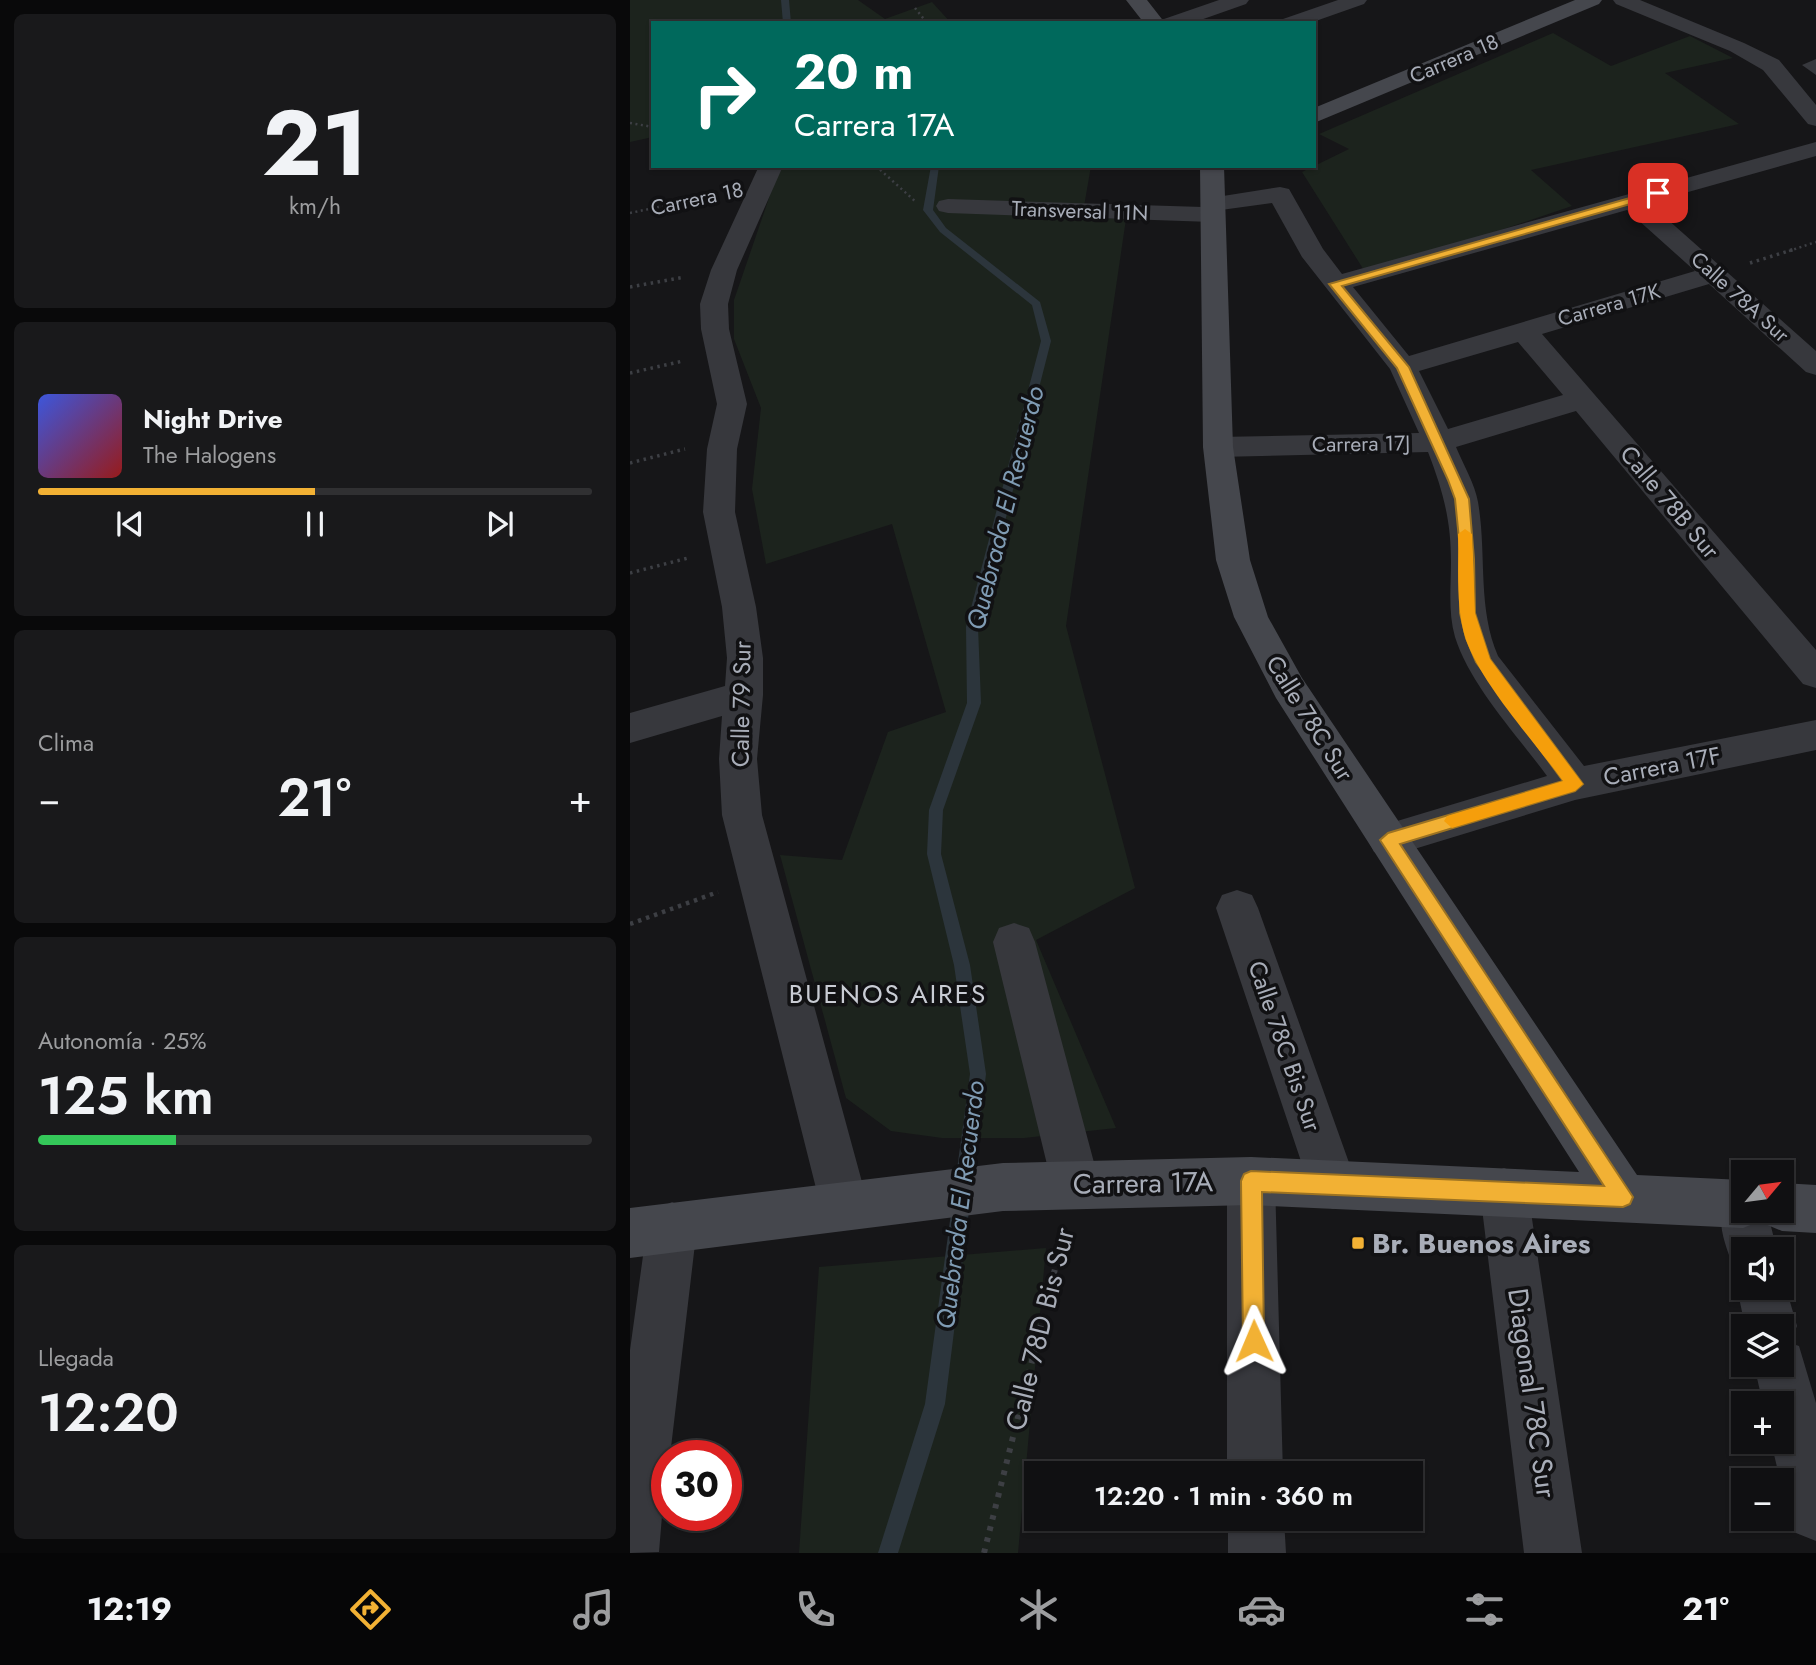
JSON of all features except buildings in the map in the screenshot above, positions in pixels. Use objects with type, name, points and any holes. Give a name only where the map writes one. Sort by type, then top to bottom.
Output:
[{"type":"street","points":[[1136,0],[1153,21]]},
{"type":"street","points":[[1177,21],[1239,0]]},
{"type":"street","points":[[1296,21],[1357,0]]},
{"type":"street","name":"Carrera 18","points":[[1316,115],[1592,0]]},
{"type":"street","points":[[1623,0],[1737,47],[1771,65],[1816,119]]},
{"type":"street","points":[[1575,784],[1483,662],[1467,613],[1468,559],[1462,499],[1439,442],[1403,367],[1335,284],[1816,149]]},
{"type":"street","name":"Calle 78C Sur","points":[[1212,168],[1218,447],[1233,560],[1251,617],[1289,688],[1623,1197]]},
{"type":"street","name":"Calle 79 Sur","points":[[767,176],[724,270],[714,304],[715,329],[732,404],[723,439],[719,512],[742,633],[745,695],[738,759],[742,815],[844,1204]]},
{"type":"street","name":"Transversal 11N","points":[[948,206],[1212,210],[1280,194],[1311,252],[1335,284]]},
{"type":"street","name":"Calle 78A Sur","points":[[1632,201],[1816,366]]},
{"type":"street","name":"Carrera 17K","points":[[1403,367],[1714,274]]},
{"type":"street","name":"Calle 78B Sur","points":[[1523,330],[1816,674]]},
{"type":"street","name":"Carrera 17J","points":[[1218,447],[1439,442],[1582,400]]},
{"type":"street","points":[[630,729],[745,695]]},
{"type":"street","name":"Carrera 17F","points":[[1388,840],[1575,784],[1816,735]]},
{"type":"street","name":"Calle 78C Bis Sur","points":[[1237,908],[1333,1185]]},
{"type":"street","points":[[1014,943],[1076,1185]]},
{"type":"street","points":[[1251,1181],[1255,1461]]},
{"type":"street","name":"Carrera 17A","points":[[651,1230],[1003,1186],[1251,1181],[1623,1197],[1731,1211]]},
{"type":"street","name":"Diagonal 78C Sur","points":[[1504,1192],[1553,1553]]},
{"type":"street","name":"Carrera 17A","points":[[1794,1211],[1816,1209]]},
{"type":"street","points":[[630,1552],[651,1230]]},
{"type":"street","points":[[1783,1377],[1816,1513]]},
{"type":"street","points":[[1256,1531],[1256,1553]]},
{"type":"lane","points":[[1816,62],[1808,65],[1816,71]]},
{"type":"path","points":[[915,8],[925,21]]},
{"type":"path","points":[[630,123],[651,127]]},
{"type":"path","points":[[878,168],[913,202]]},
{"type":"path","name":"Carrera 18","points":[[630,213],[767,176]]},
{"type":"path","points":[[1714,274],[1816,242]]},
{"type":"path","points":[[630,287],[724,270]]},
{"type":"path","points":[[630,373],[721,352]]},
{"type":"path","points":[[630,463],[723,439]]},
{"type":"path","points":[[630,573],[726,549]]},
{"type":"path","points":[[630,923],[758,878]]},
{"type":"path","name":"Calle 78D Bis Sur","points":[[984,1553],[1076,1185]]},
{"type":"shaded area","points":[[630,0],[858,0],[885,19],[932,2],[949,21],[651,21],[651,137],[630,142]]},
{"type":"shaded area","points":[[1553,33],[1611,66],[1690,36],[1733,58],[1665,73],[1739,124],[1531,170],[1572,206],[1367,275],[1302,172],[1316,168],[1316,165],[1349,149],[1319,134]]},
{"type":"shaded area","points":[[779,168],[1091,168],[1082,218],[1126,219],[1066,626],[1135,888],[1036,940],[1116,1128],[1024,1138],[942,1138],[891,1131],[846,1098],[780,855],[842,860],[888,732],[946,712],[892,524],[766,564],[752,489],[761,408],[734,339],[734,300]]},
{"type":"shaded area","points":[[1046,1248],[1026,1461],[1024,1461],[1018,1553],[799,1553],[819,1267]]},
{"type":"waterway","name":"Quebrada El Recuerdo","points":[[785,0],[787,21]]},
{"type":"waterway","name":"Quebrada El Recuerdo","points":[[888,1553],[935,1404],[978,1074],[962,965],[934,854],[936,810],[974,703],[972,627],[1046,341],[1037,304],[943,230],[928,210],[935,168]]},
{"type":"slow traffic","points":[[1452,821],[1575,784],[1483,662],[1467,613],[1468,559],[1465,534]]},
{"type":"place","name":"Br. Buenos Aires","points":[[1358,1243]]},
{"type":"district","name":"BUENOS AIRES","points":[[888,994]]},
{"type":"route","points":[[1254,1341],[1251,1181],[1623,1197],[1388,840],[1575,784],[1483,662],[1467,613],[1468,559],[1462,499],[1439,442],[1403,367],[1335,284],[1658,193]]}]
